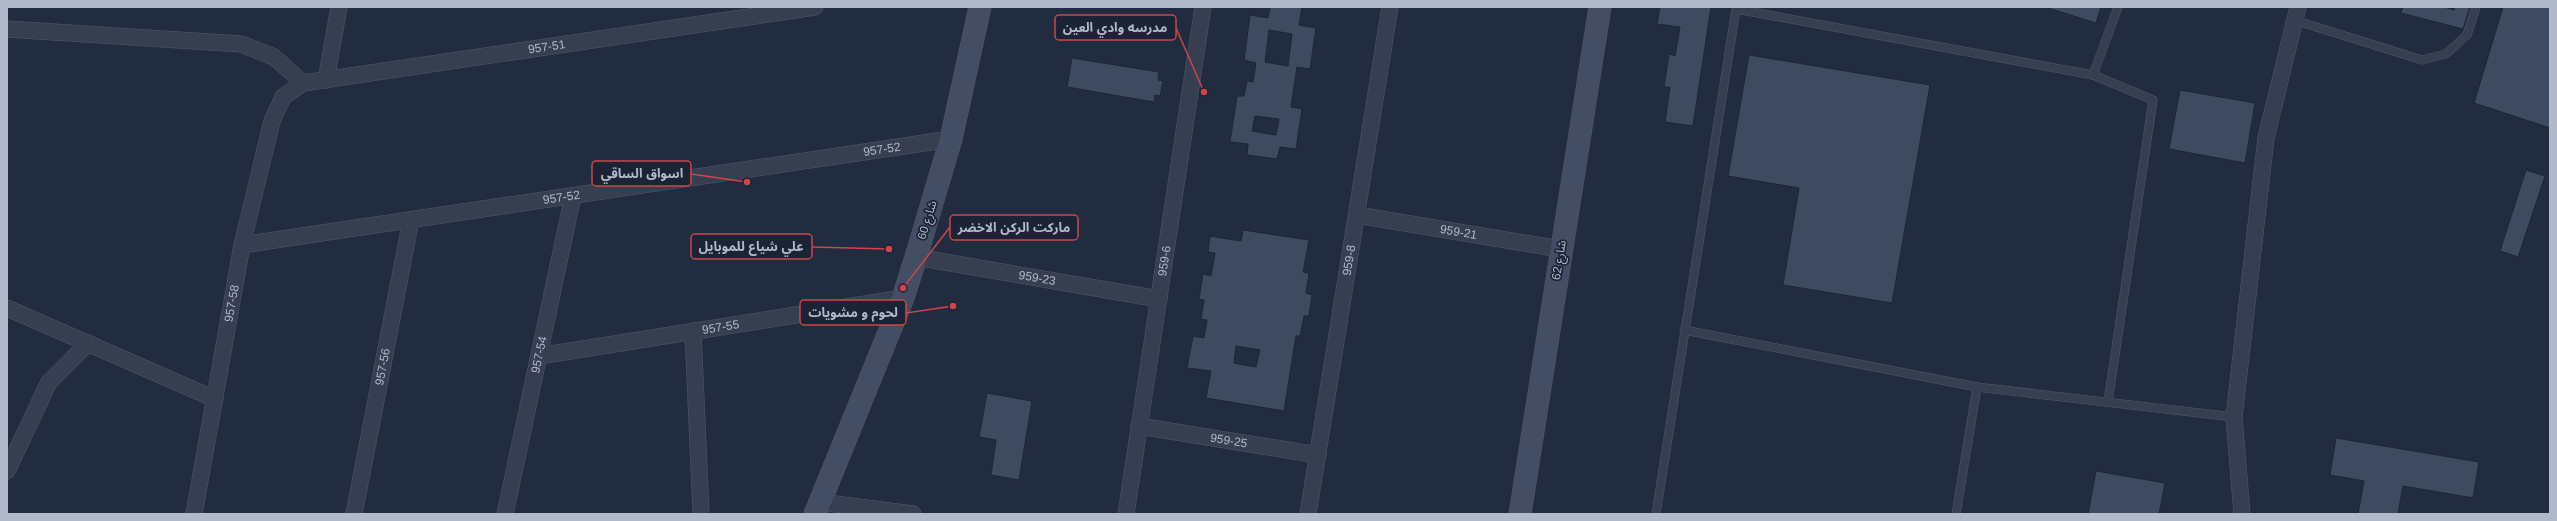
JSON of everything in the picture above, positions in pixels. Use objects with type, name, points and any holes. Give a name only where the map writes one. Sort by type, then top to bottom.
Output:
[{"type":"street","points":[[326,80],[339,7]]},
{"type":"street","name":"957-51","points":[[283,97],[303,83],[815,7]]},
{"type":"street","name":"شارع 60","points":[[817,508],[903,298],[951,139],[980,7]]},
{"type":"street","name":"959-6","points":[[1126,514],[1203,7]]},
{"type":"street","name":"959-8","points":[[1308,514],[1390,7]]},
{"type":"street","name":"شارع 62","points":[[1520,514],[1560,249],[1600,7]]},
{"type":"street","points":[[2242,514],[2234,417],[2266,138],[2296,14]]},
{"type":"street","points":[[7,29],[241,44],[274,57],[303,83]]},
{"type":"street","name":"957-58","points":[[194,514],[242,245],[272,121],[283,97]]},
{"type":"street","name":"957-52","points":[[242,245],[951,139]]},
{"type":"street","name":"957-54","points":[[505,514],[573,196]]},
{"type":"street","name":"959-21","points":[[1356,215],[1560,249]]},
{"type":"street","name":"957-56","points":[[354,514],[411,220]]},
{"type":"street","name":"959-23","points":[[916,257],[1158,299]]},
{"type":"street","name":"957-55","points":[[539,356],[903,298]]},
{"type":"street","points":[[7,308],[215,399]]},
{"type":"street","points":[[694,331],[701,514]]},
{"type":"street","points":[[7,471],[49,382],[88,343]]},
{"type":"street","name":"959-25","points":[[1139,426],[1318,455]]},
{"type":"street","points":[[817,508],[913,514]]},
{"type":"lane","points":[[2093,75],[2118,7]]},
{"type":"lane","points":[[2296,14],[2422,60],[2446,54],[2467,35],[2476,7]]},
{"type":"lane","points":[[1656,514],[1736,9],[2093,75],[2153,100],[2108,402]]},
{"type":"lane","points":[[1684,330],[1977,387],[2234,417]]},
{"type":"lane","points":[[1956,514],[1977,387]]},
{"type":"building","points":[[1270,7],[1302,7],[1299,25],[1316,28],[1310,69],[1297,67],[1291,107],[1302,109],[1296,149],[1280,147],[1277,159],[1247,155],[1248,144],[1230,142],[1237,96],[1244,96],[1247,81],[1253,82],[1256,63],[1244,60],[1250,15],[1268,18]],"holes":[[[1269,30],[1292,34],[1288,66],[1265,62]],[[1255,116],[1279,119],[1276,135],[1252,131]]]},
{"type":"building","points":[[1660,7],[1711,7],[1693,126],[1665,122],[1670,87],[1664,87],[1669,54],[1675,56],[1680,27],[1657,24]]},
{"type":"building","points":[[2045,7],[2101,7],[2096,23]]},
{"type":"building","points":[[2403,7],[2444,7],[2454,10],[2455,7],[2470,7],[2463,29],[2401,13]]},
{"type":"building","points":[[2503,7],[2550,7],[2550,128],[2474,103]]},
{"type":"building","points":[[1749,55],[1930,85],[1892,303],[1783,285],[1799,188],[1728,176]]},
{"type":"building","points":[[1072,58],[1159,72],[1158,80],[1163,81],[1160,96],[1155,95],[1154,102],[1067,87]]},
{"type":"building","points":[[2180,90],[2255,103],[2245,163],[2169,149]]},
{"type":"building","points":[[2526,170],[2545,176],[2518,257],[2500,251]]},
{"type":"building","points":[[1243,230],[1309,240],[1303,272],[1309,273],[1306,293],[1312,295],[1309,316],[1304,316],[1300,336],[1296,336],[1284,411],[1206,398],[1211,371],[1187,368],[1193,336],[1204,338],[1207,320],[1201,319],[1204,300],[1199,299],[1203,274],[1211,276],[1215,253],[1208,252],[1210,236],[1241,241]],"holes":[[[1236,346],[1260,350],[1256,367],[1234,363]]]},
{"type":"building","points":[[987,393],[1032,401],[1019,480],[991,475],[996,440],[979,437]]},
{"type":"building","points":[[2336,438],[2479,462],[2473,498],[2403,486],[2398,514],[2358,514],[2364,481],[2330,475]]},
{"type":"building","points":[[2096,471],[2165,483],[2159,514],[2088,514]]},
{"type":"place","name":"مدرسه وادي العين","points":[[1204,92]]},
{"type":"place","name":"اسواق الساقي","points":[[747,182]]},
{"type":"place","name":"علي شياع للموبايل","points":[[889,249]]},
{"type":"place","name":"ماركت الركن الاخضر","points":[[903,288]]},
{"type":"place","name":"لحوم و مشويات","points":[[953,306]]}]
